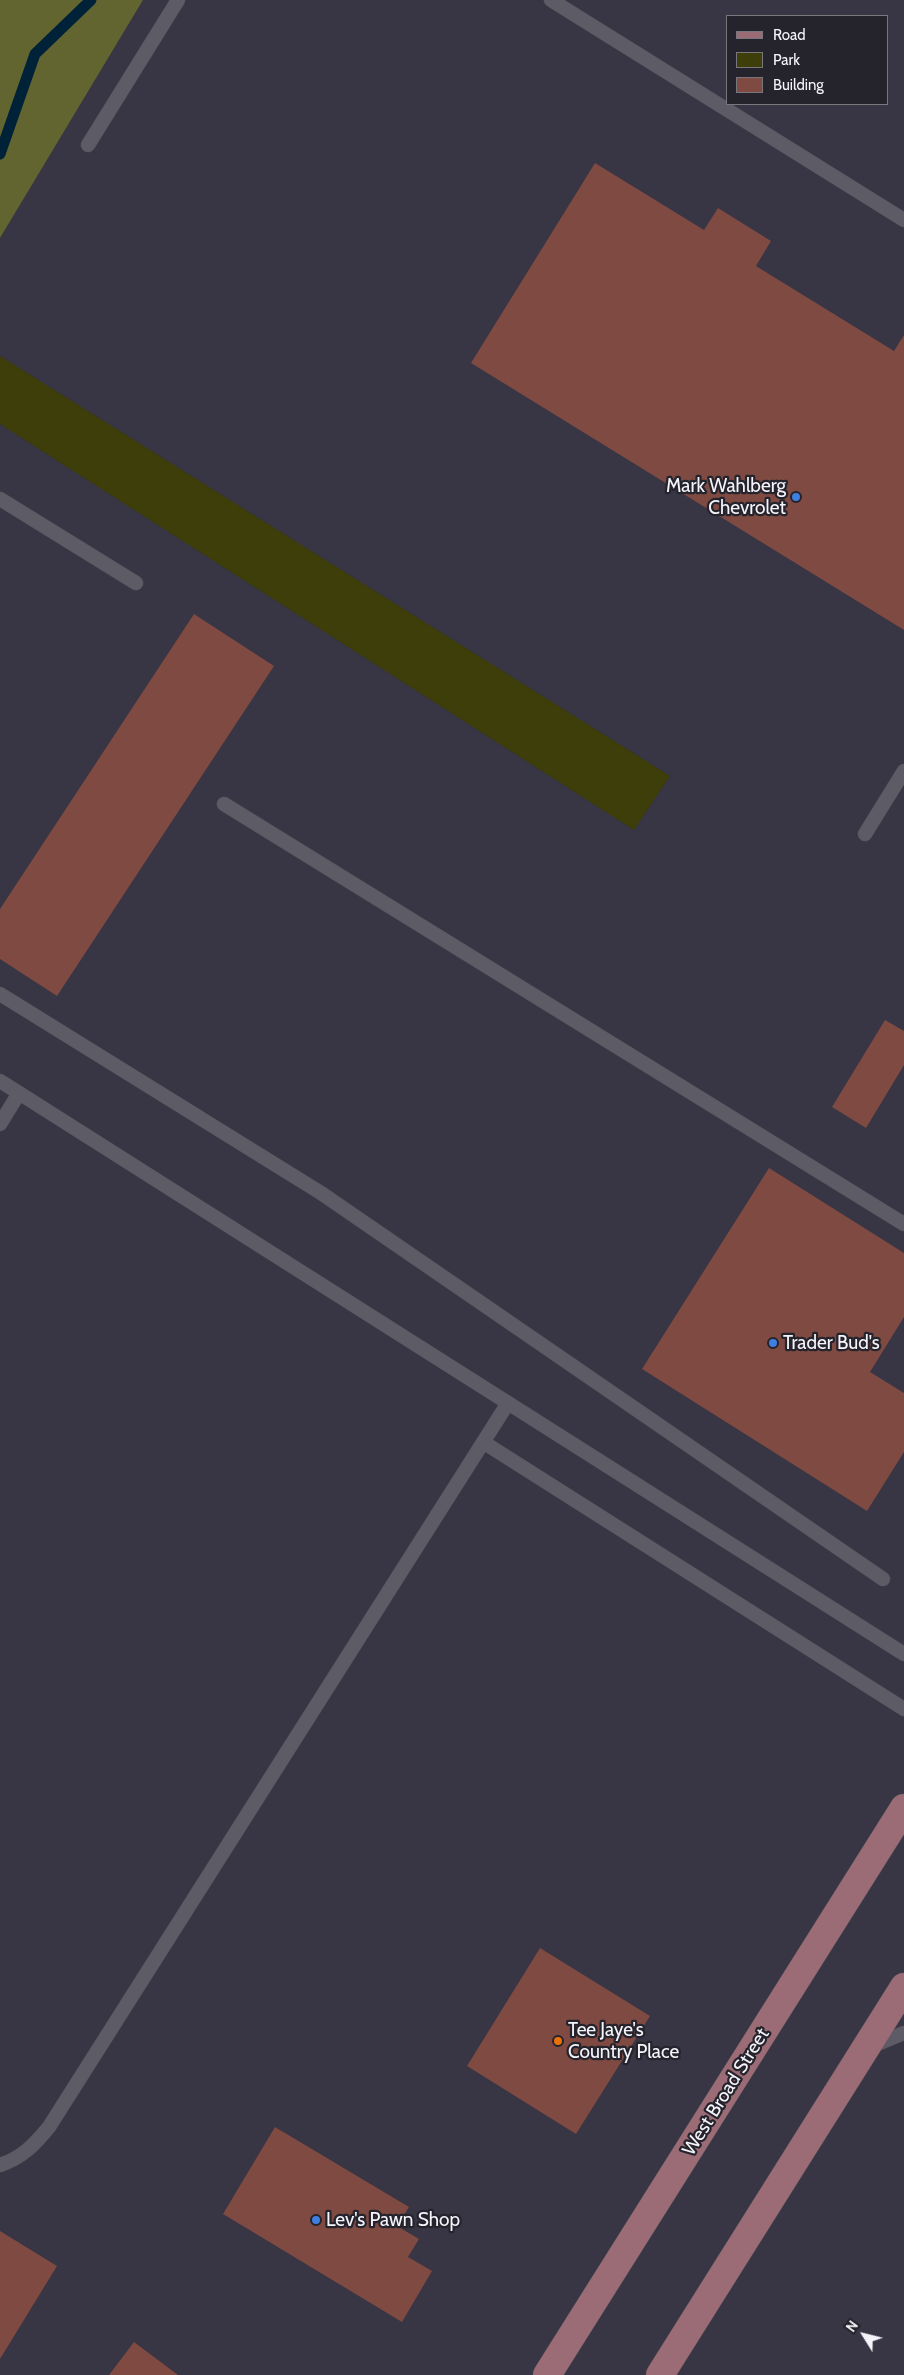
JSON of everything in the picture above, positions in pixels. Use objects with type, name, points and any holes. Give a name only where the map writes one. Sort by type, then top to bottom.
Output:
[{"type":"main road","name":"West Broad Street","points":[[547,2375],[904,1808]]},
{"type":"main road","points":[[660,2375],[904,1988]]},
{"type":"lane","points":[[88,145],[178,0]]},
{"type":"lane","points":[[551,0],[904,220]]},
{"type":"lane","points":[[0,499],[136,583]]},
{"type":"lane","points":[[865,834],[904,771]]},
{"type":"lane","points":[[224,804],[904,1224]]},
{"type":"lane","points":[[0,994],[321,1193],[883,1579]]},
{"type":"lane","points":[[0,1081],[904,1654]]},
{"type":"lane","points":[[0,1124],[19,1093]]},
{"type":"lane","points":[[0,2165],[10,2162],[32,2147],[49,2126],[508,1403]]},
{"type":"lane","points":[[483,1442],[904,1709]]},
{"type":"lane","points":[[865,2049],[904,2033]]},
{"type":"shaded area","points":[[143,0],[904,0],[904,2375],[0,2375],[0,424],[634,830],[670,776],[0,356],[0,238]]},
{"type":"green space","points":[[0,0],[143,0],[0,238]]},
{"type":"green space","points":[[0,356],[670,776],[634,830],[0,424]]},
{"type":"building","name":"Mark Wahlberg Chevrolet","points":[[595,163],[704,230],[718,208],[771,241],[756,266],[894,351],[904,335],[904,630],[471,363]]},
{"type":"building","points":[[194,614],[274,666],[57,996],[0,959],[0,909]]},
{"type":"building","points":[[885,1020],[904,1031],[904,1065],[866,1128],[832,1107]]},
{"type":"building","name":"Trader Bud's","points":[[769,1168],[904,1253],[904,1317],[870,1372],[904,1393],[904,1452],[867,1511],[642,1369]]},
{"type":"building","name":"Tee Jaye's Country Place","points":[[540,1948],[650,2016],[576,2134],[467,2066]]},
{"type":"building","name":"Lev's Pawn Shop","points":[[275,2127],[409,2207],[397,2226],[419,2239],[408,2257],[432,2271],[402,2322],[223,2214]]},
{"type":"building","points":[[0,2231],[57,2266],[0,2359]]},
{"type":"building","points":[[134,2342],[178,2375],[109,2375]]},
{"type":"waterway","points":[[0,154],[35,54],[91,0]]},
{"type":"place","name":"Mark Wahlberg Chevrolet","points":[[796,497]]},
{"type":"place","name":"Trader Bud's","points":[[773,1343]]},
{"type":"place","name":"Tee Jaye's Country Place","points":[[558,2041]]},
{"type":"place","name":"Lev's Pawn Shop","points":[[316,2220]]}]
